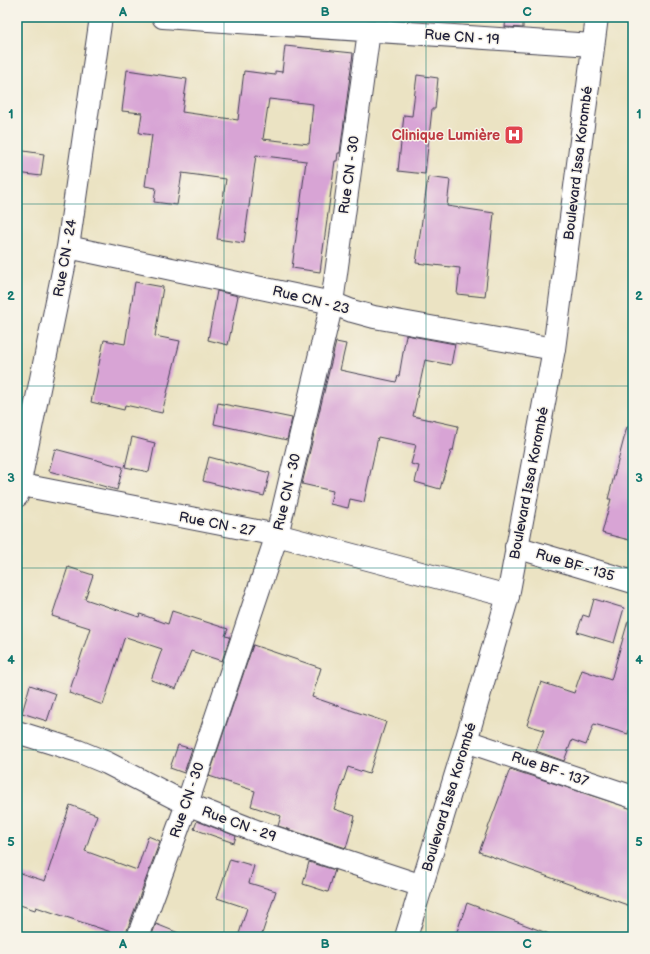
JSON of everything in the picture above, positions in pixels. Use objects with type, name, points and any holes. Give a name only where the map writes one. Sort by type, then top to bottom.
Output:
[{"type":"street","name":"Rue CN - 24","points":[[18,488],[68,247],[101,17]]},
{"type":"street","name":"Rue CN - 19","points":[[163,17],[593,46]]},
{"type":"street","name":"Boulevard Issa Korombé","points":[[406,937],[466,741],[508,596],[554,349],[597,17]]},
{"type":"street","name":"Rue CN - 30","points":[[138,937],[187,804],[277,536],[332,303],[369,31]]},
{"type":"street","name":"Rue CN - 23","points":[[68,247],[332,303],[352,311],[374,317],[554,349]]},
{"type":"street","name":"Rue CN - 27","points":[[18,488],[277,536],[508,596]]},
{"type":"street","name":"Rue BF - 135","points":[[516,547],[633,582]]},
{"type":"street","name":"Rue CN - 29","points":[[17,732],[107,763],[187,804],[261,833],[422,886]]},
{"type":"street","name":"Rue BF - 137","points":[[466,741],[633,797]]},
{"type":"building","points":[[506,17],[523,17],[523,28],[505,27]]},
{"type":"building","points":[[285,46],[353,53],[340,153],[338,153],[337,161],[335,161],[320,272],[292,268],[306,161],[256,155],[244,243],[217,239],[226,179],[182,173],[177,205],[154,202],[156,188],[145,186],[152,135],[139,133],[142,113],[122,111],[127,70],[187,79],[182,112],[238,120],[244,71],[275,75],[275,71],[282,72]],"holes":[[[269,99],[313,104],[309,144],[263,139]]]},
{"type":"building","points":[[417,75],[438,78],[435,109],[432,109],[425,174],[398,171],[404,115],[412,116]]},
{"type":"building","points":[[17,150],[44,154],[41,176],[17,173]]},
{"type":"building","points":[[428,177],[450,180],[447,206],[494,213],[485,297],[457,294],[460,268],[416,263]]},
{"type":"building","points":[[135,282],[163,287],[155,336],[180,341],[162,413],[125,405],[124,410],[91,402],[104,340],[125,344]]},
{"type":"building","points":[[217,291],[238,296],[228,345],[208,340]]},
{"type":"building","points":[[406,335],[455,344],[451,365],[425,360],[413,416],[458,426],[453,451],[451,451],[440,489],[415,482],[419,466],[411,464],[416,445],[378,437],[364,502],[350,499],[348,508],[330,504],[333,491],[302,484],[336,342],[346,344],[340,370],[396,382],[399,376]]},
{"type":"building","points":[[218,403],[292,418],[287,440],[214,424]]},
{"type":"building","points":[[627,427],[633,428],[633,541],[602,533],[611,499],[608,499]]},
{"type":"building","points":[[132,437],[155,443],[149,472],[125,467]]},
{"type":"building","points":[[55,449],[123,467],[117,490],[49,471]]},
{"type":"building","points":[[209,457],[270,473],[264,496],[203,481]]},
{"type":"building","points":[[68,567],[93,575],[85,599],[139,617],[140,614],[168,624],[172,611],[228,629],[225,636],[230,637],[222,661],[191,651],[176,689],[151,680],[162,649],[126,637],[124,639],[103,705],[69,693],[90,628],[52,616]]},
{"type":"building","points":[[594,599],[624,608],[614,643],[577,632],[583,615],[589,617]]},
{"type":"building","points":[[628,621],[633,621],[633,715],[628,734],[594,724],[586,745],[572,740],[564,761],[536,751],[544,730],[527,725],[541,682],[574,693],[582,670],[611,680]]},
{"type":"building","points":[[253,645],[321,668],[312,697],[386,722],[369,774],[348,767],[334,809],[355,816],[346,848],[278,826],[281,816],[251,806],[255,791],[209,776]]},
{"type":"building","points":[[30,685],[56,694],[47,721],[22,713]]},
{"type":"building","points":[[178,745],[192,749],[184,773],[170,768]]},
{"type":"building","points":[[510,769],[633,809],[633,907],[479,852]]},
{"type":"building","points":[[70,805],[97,815],[85,851],[137,870],[148,836],[160,841],[126,933],[126,937],[36,907],[35,910],[17,904],[17,872],[45,881]]},
{"type":"building","points":[[197,821],[236,836],[234,843],[194,829]]},
{"type":"building","points":[[230,859],[254,866],[249,883],[276,891],[261,937],[238,937],[247,908],[217,898]]},
{"type":"building","points":[[309,862],[335,870],[328,892],[303,884]]},
{"type":"building","points":[[467,903],[552,935],[552,937],[455,937]]},
{"type":"building","points":[[156,924],[186,936],[151,937]]},
{"type":"place","name":"Clinique Lumière","points":[[514,135]]}]
